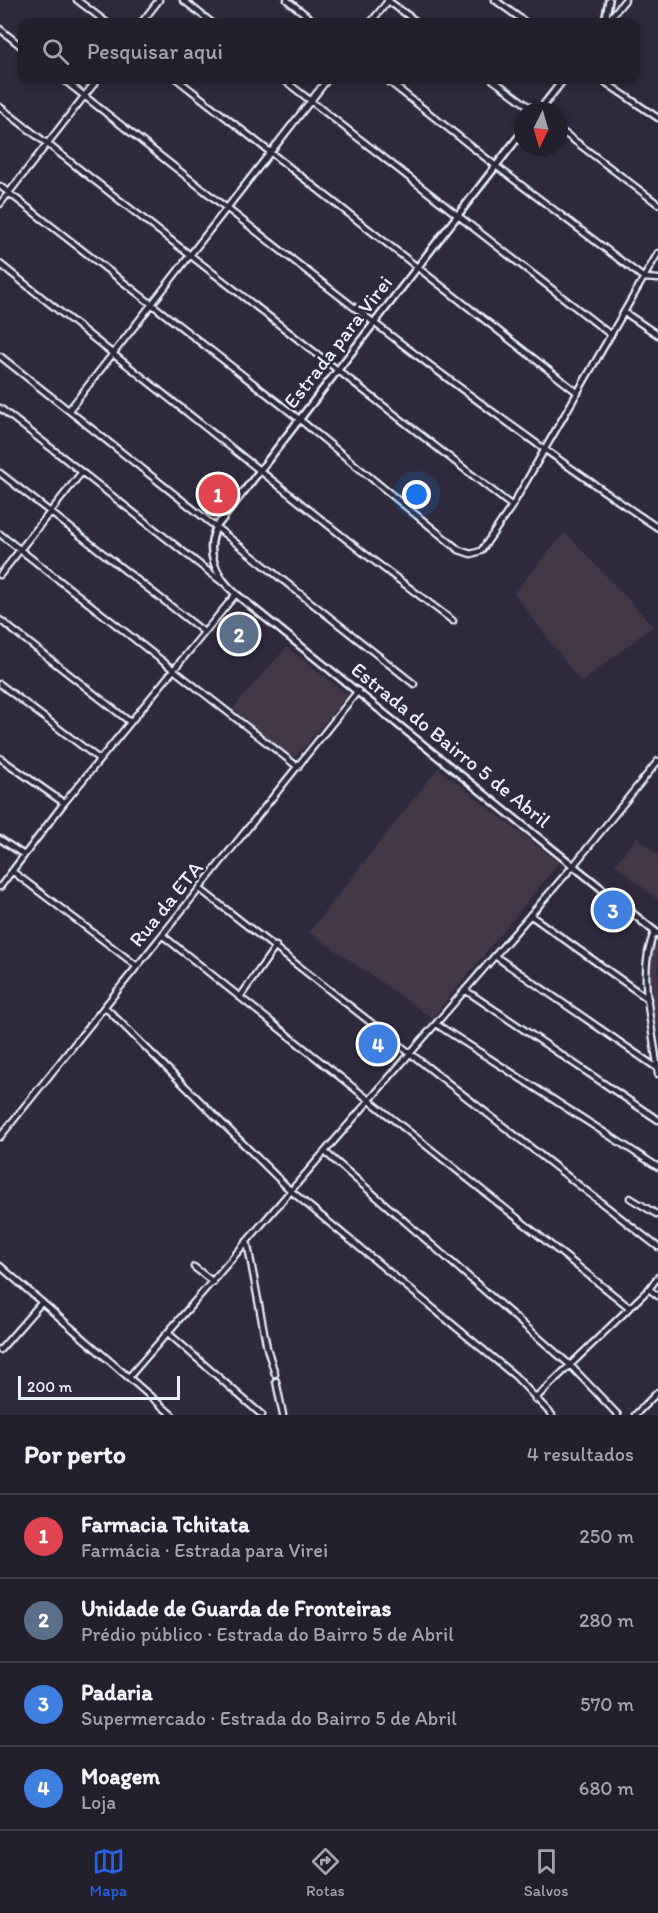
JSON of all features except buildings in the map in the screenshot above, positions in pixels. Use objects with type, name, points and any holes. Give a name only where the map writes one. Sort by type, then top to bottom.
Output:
[{"type":"street","points":[[77,0],[101,18]]},
{"type":"street","points":[[145,18],[159,0]]},
{"type":"street","points":[[183,0],[206,18]]},
{"type":"street","points":[[287,0],[310,18]]},
{"type":"street","points":[[374,18],[388,0],[412,18]]},
{"type":"street","points":[[495,0],[520,18]]},
{"type":"street","points":[[607,18],[609,0]]},
{"type":"street","points":[[609,18],[625,0]]},
{"type":"street","points":[[0,29],[18,44]]},
{"type":"street","points":[[69,84],[374,323],[546,450],[658,528]]},
{"type":"street","points":[[0,204],[94,84]]},
{"type":"street","points":[[183,84],[579,393]]},
{"type":"street","points":[[289,84],[611,335]]},
{"type":"street","points":[[69,410],[324,84]]},
{"type":"street","points":[[392,84],[644,278],[658,279]]},
{"type":"street","points":[[499,84],[524,102]]},
{"type":"street","points":[[545,102],[560,84]]},
{"type":"street","points":[[608,84],[658,118]]},
{"type":"street","points":[[0,106],[512,506]]},
{"type":"street","points":[[568,136],[658,204]]},
{"type":"street","name":"Estrada para Virei","points":[[217,526],[514,143]]},
{"type":"street","points":[[0,186],[299,419],[459,550],[471,554],[481,551],[512,506],[658,253]]},
{"type":"street","points":[[0,264],[453,621]]},
{"type":"street","points":[[624,312],[658,335]]},
{"type":"street","points":[[0,356],[414,684]]},
{"type":"street","points":[[0,408],[222,582]]},
{"type":"street","points":[[0,575],[51,514],[82,472]]},
{"type":"street","points":[[0,473],[204,632]]},
{"type":"street","points":[[217,526],[212,547],[216,571],[222,582]]},
{"type":"street","points":[[0,534],[172,671],[298,766]]},
{"type":"street","name":"Estrada do Bairro 5 de Abril","points":[[222,582],[656,932]]},
{"type":"street","points":[[0,887],[99,759],[236,594]]},
{"type":"street","points":[[0,620],[130,722]]},
{"type":"street","points":[[0,684],[99,759]]},
{"type":"street","name":"Rua da ETA","points":[[1,1135],[358,691]]},
{"type":"street","points":[[0,758],[64,803]]},
{"type":"street","points":[[129,1377],[573,866],[658,760]]},
{"type":"street","points":[[0,839],[24,855]]},
{"type":"street","points":[[12,871],[137,966]]},
{"type":"street","points":[[200,889],[276,946],[658,1247]]},
{"type":"street","points":[[530,915],[648,999]]},
{"type":"street","points":[[656,932],[646,950],[648,999],[658,1074]]},
{"type":"street","points":[[162,935],[630,1308]]},
{"type":"street","points":[[240,997],[276,946]]},
{"type":"street","points":[[495,956],[657,1068]]},
{"type":"street","points":[[465,990],[658,1120]]},
{"type":"street","points":[[105,1007],[291,1191],[515,1376],[552,1415]]},
{"type":"street","points":[[436,1024],[658,1167]]},
{"type":"street","points":[[325,1152],[570,1365],[618,1415]]},
{"type":"street","points":[[630,1198],[658,1215]]},
{"type":"street","points":[[248,1241],[267,1348],[275,1374]]},
{"type":"street","points":[[0,1266],[172,1415]]},
{"type":"street","points":[[194,1267],[213,1282]]},
{"type":"street","points":[[535,1399],[630,1308],[658,1277]]},
{"type":"street","points":[[649,1289],[658,1296]]},
{"type":"street","points":[[0,1350],[42,1302]]},
{"type":"street","points":[[168,1333],[262,1415]]},
{"type":"street","points":[[276,1381],[283,1415]]},
{"type":"street","points":[[635,1415],[658,1392]]},
{"type":"shaded area","points":[[565,532],[653,626],[581,683],[514,593]]},
{"type":"shaded area","points":[[287,647],[348,695],[294,759],[232,709]]},
{"type":"shaded area","points":[[438,768],[559,863],[432,1018],[309,932]]},
{"type":"shaded area","points":[[637,837],[658,855],[658,900],[615,864]]},
{"type":"shaded area","points":[[655,931],[658,934],[658,1074],[646,975],[646,950]]},
{"type":"place","name":"Farmacia Tchitata","points":[[218,494]]},
{"type":"place","name":"Unidade de Guarda de Fronteiras","points":[[239,634]]},
{"type":"place","name":"Padaria","points":[[613,910]]},
{"type":"place","name":"Moagem","points":[[378,1044]]}]
